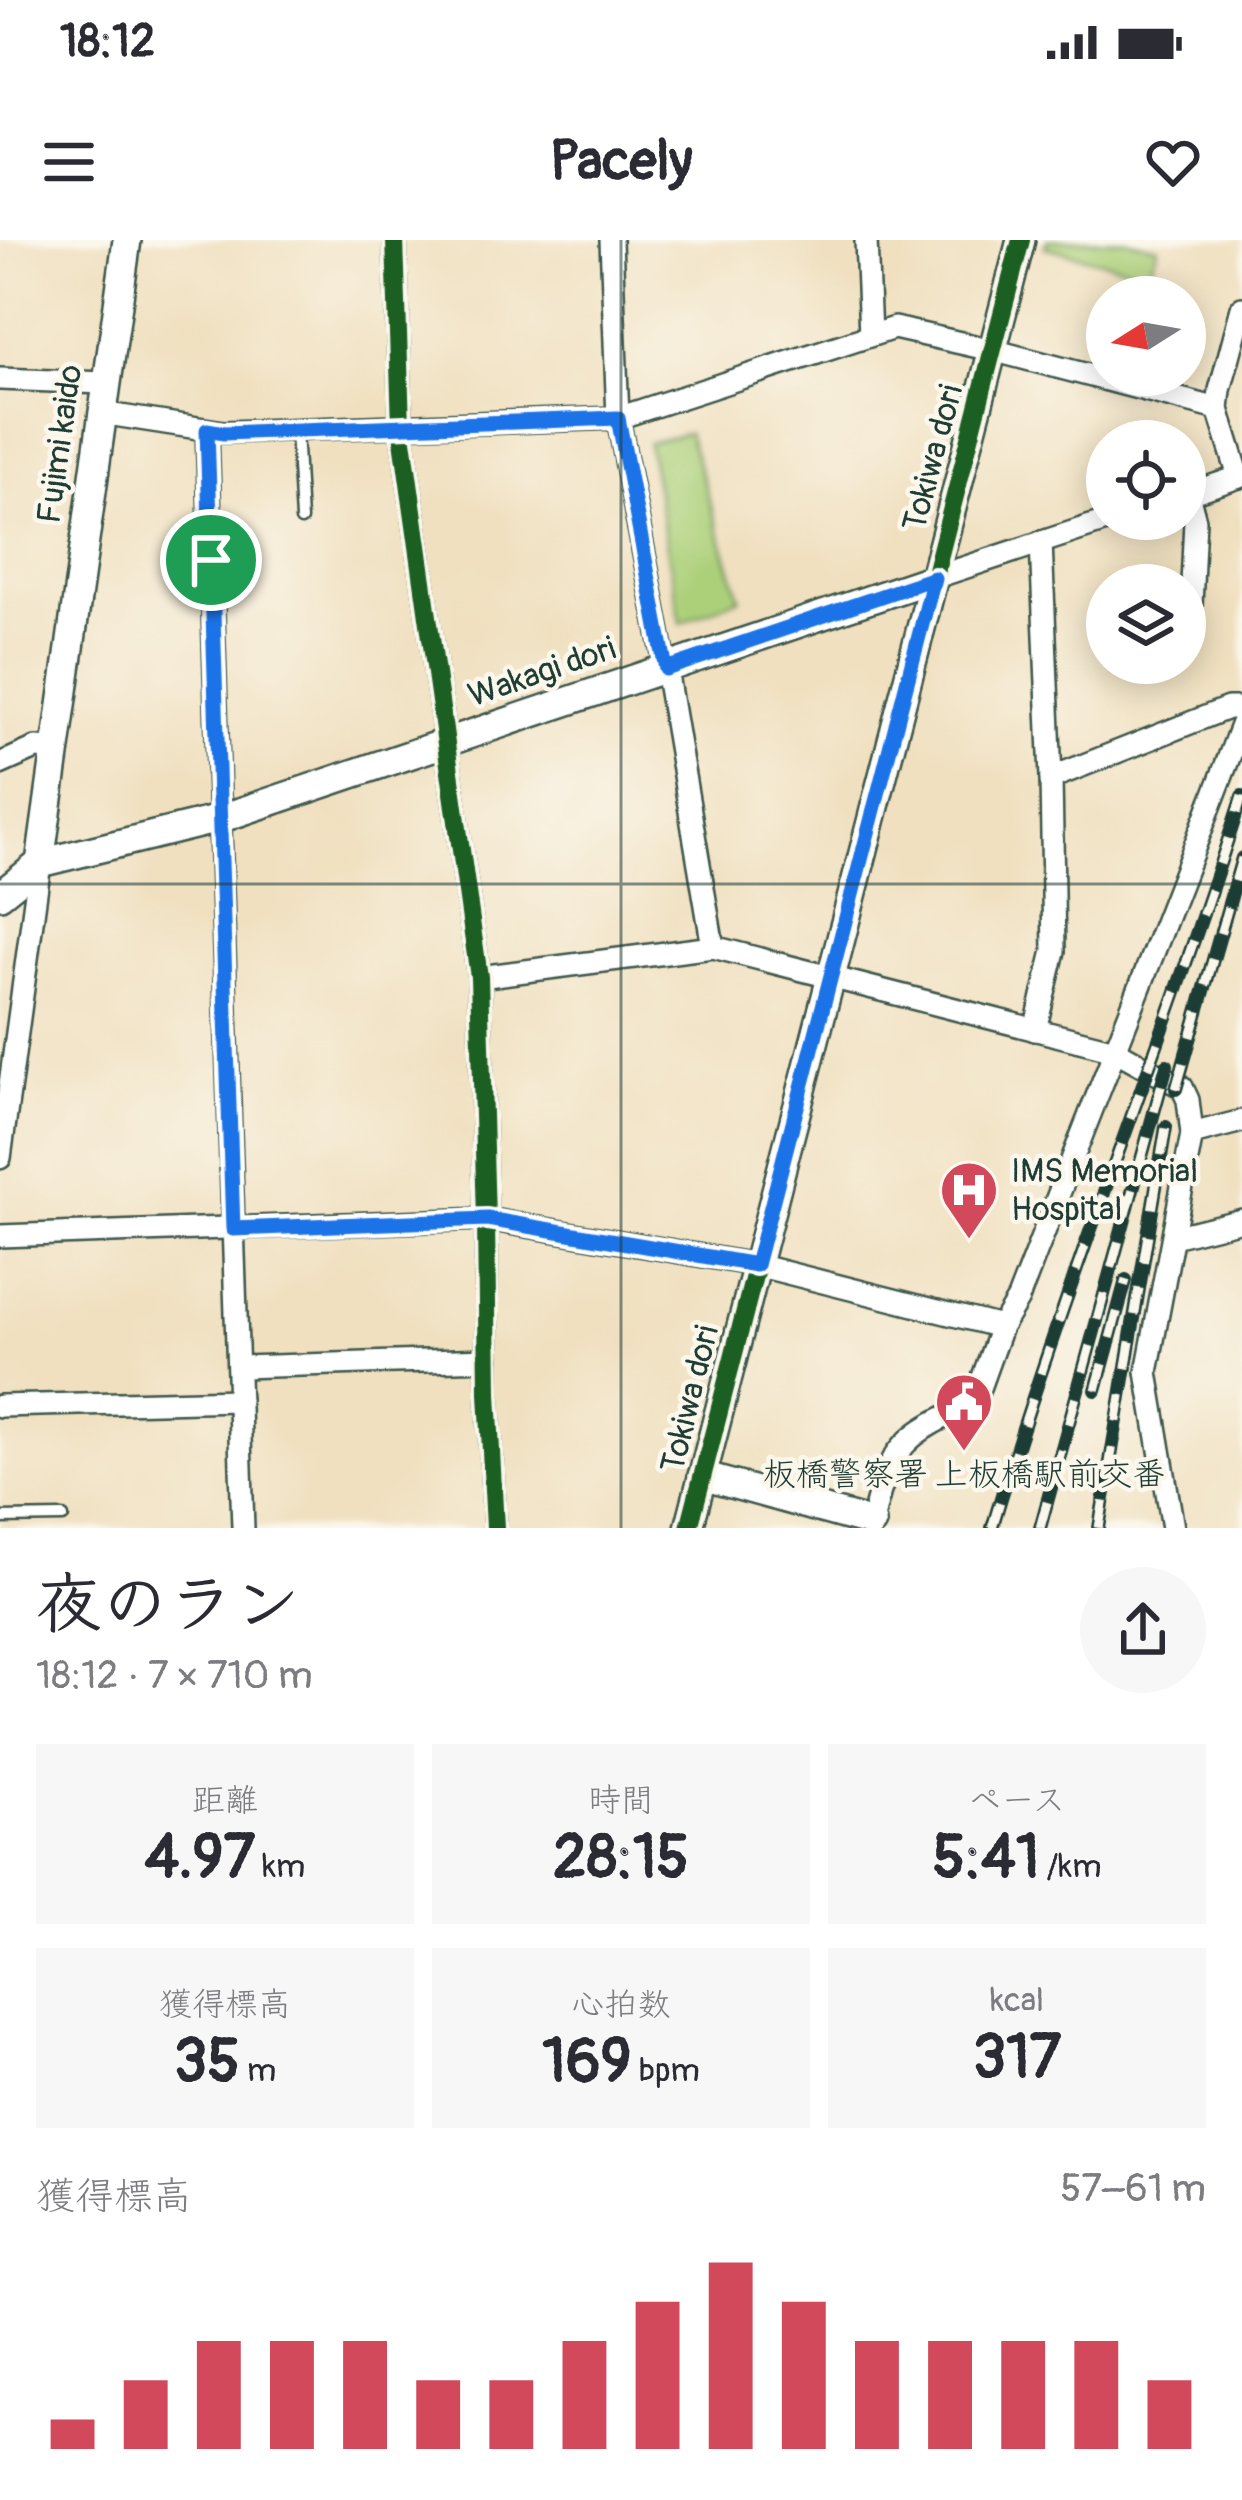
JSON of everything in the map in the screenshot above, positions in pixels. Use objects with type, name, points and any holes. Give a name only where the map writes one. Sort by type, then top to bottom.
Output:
[{"type":"street","name":"Fujimi kaido","points":[[0,1158],[127,240]]},
{"type":"street","points":[[395,240],[401,426],[479,977],[495,1528]]},
{"type":"street","points":[[611,240],[618,418],[713,947]]},
{"type":"street","points":[[866,240],[870,335]]},
{"type":"street","name":"Tokiwa dori","points":[[688,1528],[1021,240]]},
{"type":"street","points":[[1206,488],[1240,477],[1218,409],[1242,308]]},
{"type":"street","points":[[101,413],[224,433],[618,418],[894,328],[1218,409]]},
{"type":"street","points":[[0,379],[105,383]]},
{"type":"street","points":[[207,430],[243,1528]]},
{"type":"street","name":"Wakagi dori","points":[[0,895],[40,863],[220,819],[1086,527]]},
{"type":"street","points":[[1035,1030],[1054,951],[1041,542]]},
{"type":"street","points":[[1051,778],[1228,708],[1242,708]]},
{"type":"street","points":[[702,1476],[872,1525],[884,1480],[898,1452],[910,1438],[974,1402],[1147,976],[1242,723]]},
{"type":"street","points":[[0,764],[36,748],[55,749]]},
{"type":"street","points":[[479,977],[713,947],[1115,1050],[1182,1088],[1192,1134],[1147,1372],[1173,1528]]},
{"type":"street","points":[[1192,1134],[1242,1121]]},
{"type":"street","points":[[0,1236],[487,1219],[756,1265],[1001,1327]]},
{"type":"street","points":[[1173,1237],[1242,1220]]},
{"type":"street","points":[[238,1367],[488,1359]]},
{"type":"street","points":[[0,1406],[238,1400]]},
{"type":"lane","points":[[296,430],[301,520]]},
{"type":"lane","points":[[0,1518],[63,1517]]},
{"type":"green space","points":[[1047,240],[1126,240],[1158,247],[1149,273],[1045,247]]},
{"type":"green space","points":[[688,433],[740,598],[681,623],[648,443]]},
{"type":"railway","points":[[992,1528],[1051,1344],[1242,796]]},
{"type":"railway","points":[[1176,1089],[1242,858]]},
{"type":"railway","points":[[1040,1528],[1167,1065]]},
{"type":"railway","points":[[1099,1528],[1166,1127]]},
{"type":"railway","points":[[1096,1390],[1126,1280]]},
{"type":"cycle path","points":[[395,240],[401,426],[479,977],[495,1528]]},
{"type":"cycle path","points":[[689,1528],[1021,240]]},
{"type":"place","name":"IMS Memorial Hospital","points":[[969,1241]]},
{"type":"place","name":"板橋警察署 上板橋駅前交番","points":[[964,1453]]},
{"type":"route","points":[[618,418],[666,669],[934,578],[756,1265],[487,1219],[233,1229],[211,560],[207,430],[618,418]]}]
